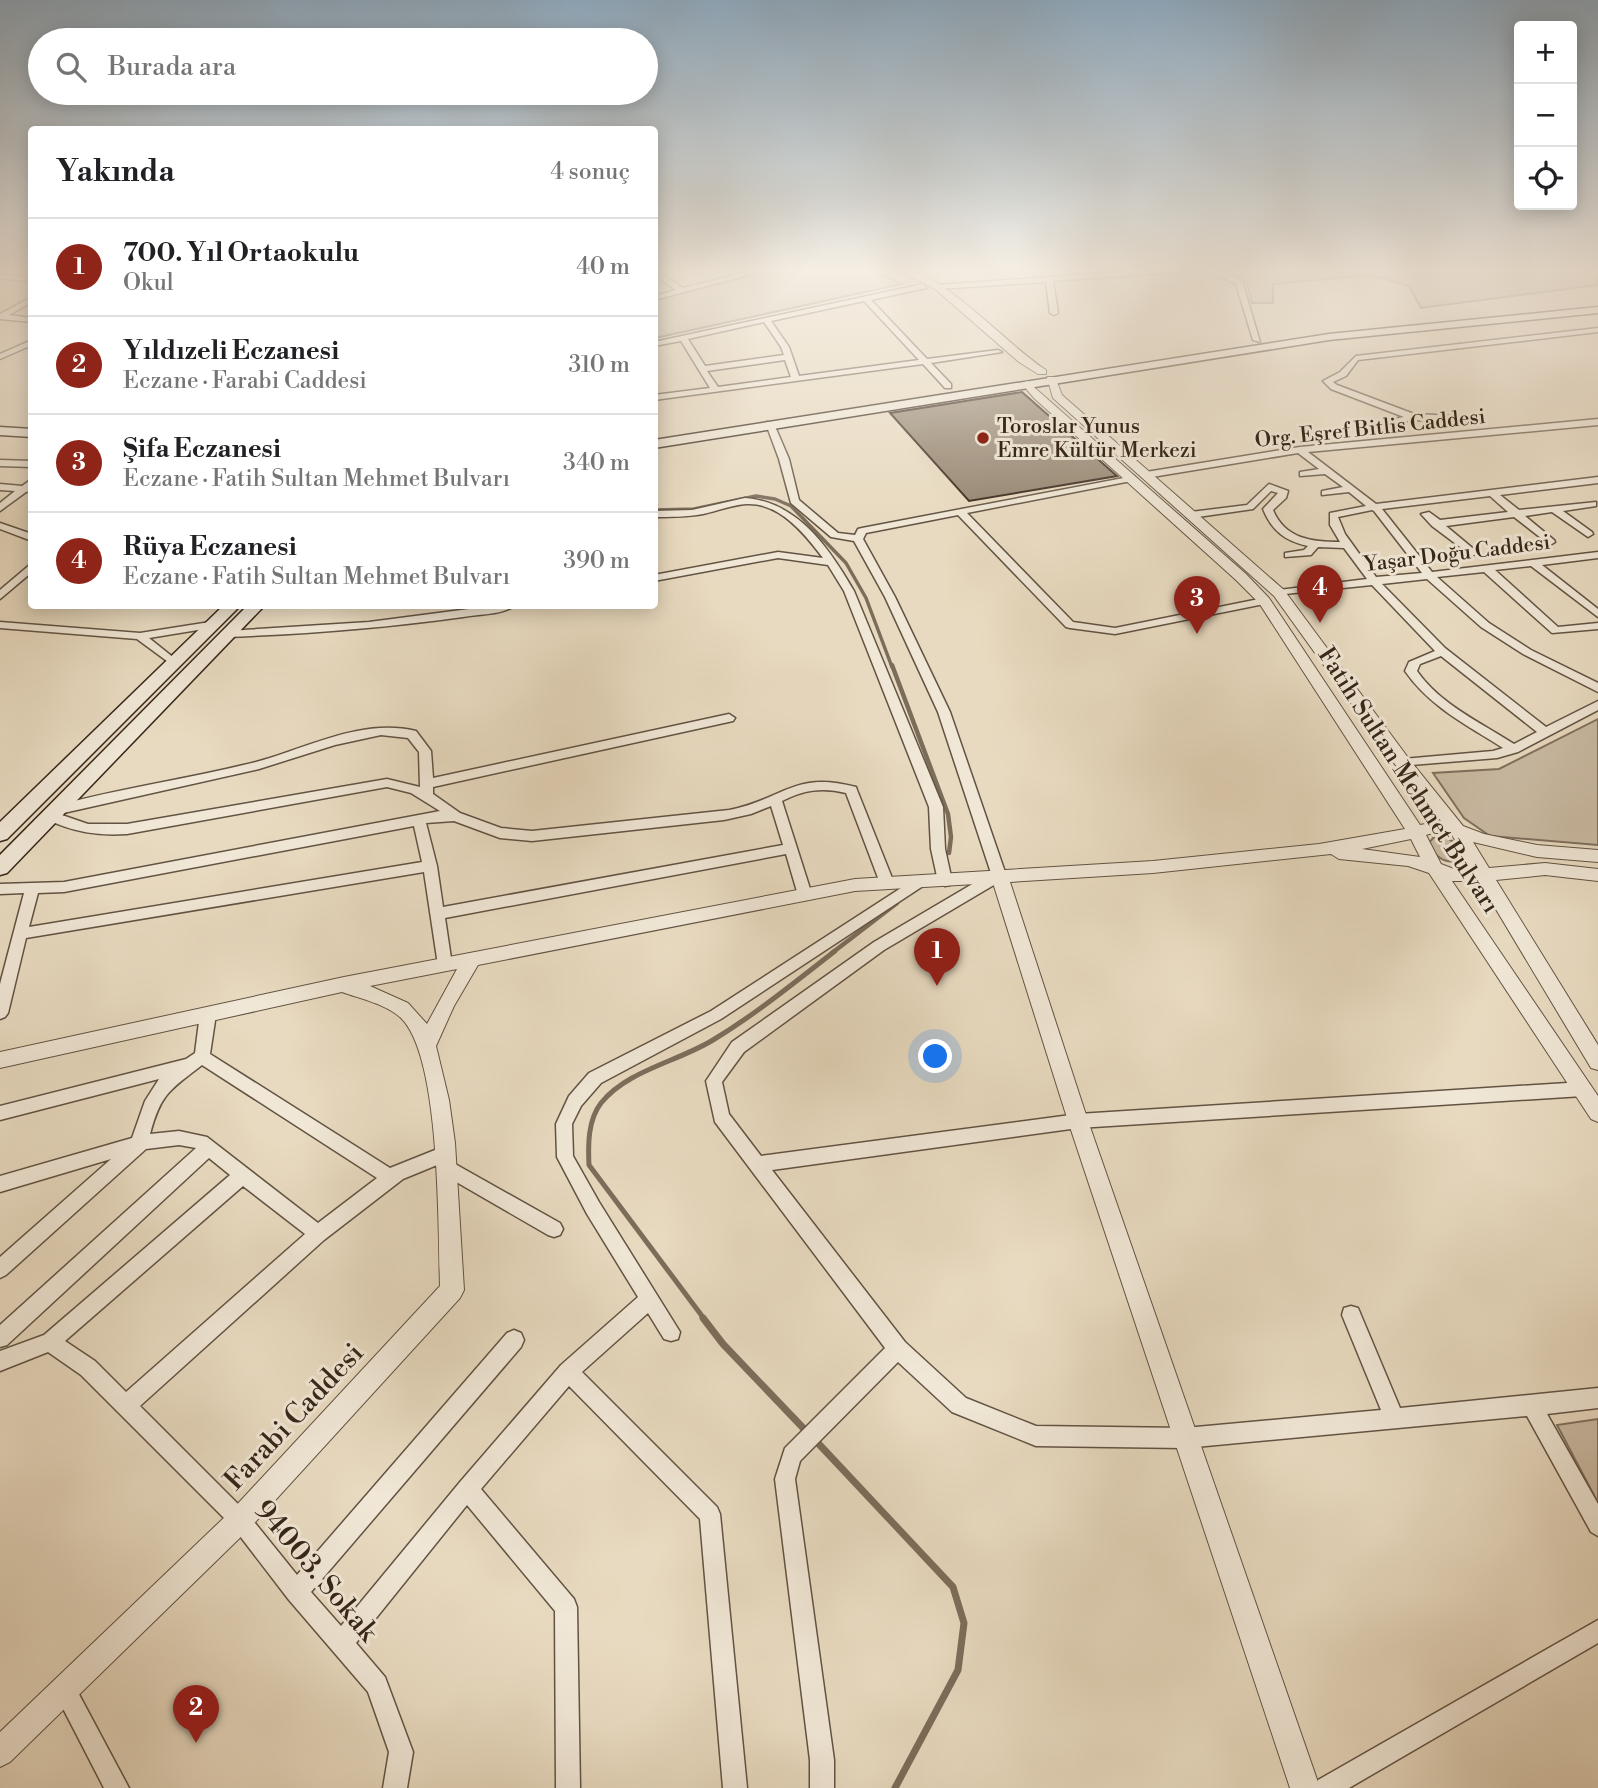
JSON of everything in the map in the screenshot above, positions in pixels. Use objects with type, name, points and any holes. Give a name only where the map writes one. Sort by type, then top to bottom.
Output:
[{"type":"main road","points":[[1046,376],[1190,351]]},
{"type":"main road","points":[[658,432],[1019,374],[1046,376],[1222,351]]},
{"type":"main road","points":[[658,443],[770,424],[1019,374]]},
{"type":"main road","points":[[0,419],[28,421]]},
{"type":"main road","points":[[0,431],[28,433]]},
{"type":"main road","points":[[0,868],[54,813],[219,630],[230,609]]},
{"type":"main road","points":[[0,834],[175,664],[251,609]]},
{"type":"street","points":[[692,351],[716,391]]},
{"type":"street","points":[[785,351],[796,380]]},
{"type":"street","points":[[916,351],[948,386]]},
{"type":"street","name":"Fatih Sultan Mehmet Bulvarı","points":[[1013,351],[1046,376],[1057,396],[1279,593],[1403,763],[1457,830],[1598,1062]]},
{"type":"street","points":[[1413,351],[1356,358],[1343,374],[1327,381],[1334,387],[1413,417]]},
{"type":"street","name":"Fatih Sultan Mehmet Bulvarı","points":[[998,352],[1038,396],[1264,601],[1416,832],[1433,866],[1598,1113]]},
{"type":"street","points":[[658,398],[998,352]]},
{"type":"street","points":[[703,369],[788,356]]},
{"type":"street","points":[[1392,422],[1413,417],[1452,418]]},
{"type":"street","name":"Org. Eşref Bitlis Caddesi","points":[[1146,475],[1300,450],[1598,422]]},
{"type":"street","points":[[770,424],[784,459],[794,501],[835,535],[858,539]]},
{"type":"street","points":[[1300,450],[1374,507],[1431,577],[1485,625],[1527,652],[1598,688]]},
{"type":"street","points":[[0,463],[28,464]]},
{"type":"street","points":[[1303,474],[1327,471]]},
{"type":"street","points":[[858,539],[862,531],[1131,478]]},
{"type":"street","points":[[1570,486],[1598,480]]},
{"type":"street","points":[[1570,486],[1595,506]]},
{"type":"street","points":[[1546,733],[1415,628],[1374,583],[1335,527],[1333,515],[1491,492],[1598,486]]},
{"type":"street","points":[[0,487],[27,489]]},
{"type":"street","points":[[1191,515],[1250,507],[1269,487],[1275,487],[1283,491],[1283,496],[1268,509],[1270,519],[1289,537],[1314,546],[1348,545]]},
{"type":"street","points":[[0,508],[27,489]]},
{"type":"street","points":[[1325,493],[1351,489]]},
{"type":"street","points":[[1491,492],[1550,542]]},
{"type":"street","points":[[658,514],[692,513],[744,501],[768,504],[784,512],[833,563],[849,591],[936,807],[938,849],[945,881]]},
{"type":"street","points":[[1435,524],[1595,506]]},
{"type":"street","points":[[1554,509],[1588,534]]},
{"type":"street","points":[[960,512],[1070,625],[1115,631],[1264,601]]},
{"type":"street","points":[[1426,514],[1472,554]]},
{"type":"street","points":[[0,526],[28,536]]},
{"type":"street","points":[[858,539],[890,597],[944,712],[1078,1121],[1305,1788]]},
{"type":"street","points":[[1289,555],[1307,553],[1314,546]]},
{"type":"street","points":[[658,577],[778,555],[833,563]]},
{"type":"street","name":"Yaşar Doğu Caddesi","points":[[1279,593],[1595,559]]},
{"type":"street","points":[[1535,564],[1598,614]]},
{"type":"street","points":[[0,596],[28,570]]},
{"type":"street","points":[[1488,570],[1556,631],[1598,626]]},
{"type":"street","points":[[0,625],[140,636],[219,630],[330,630],[492,609]]},
{"type":"street","points":[[140,636],[175,664]]},
{"type":"street","points":[[1442,652],[1415,662],[1411,671],[1418,682],[1437,699],[1514,749]]},
{"type":"street","points":[[1403,763],[1493,755],[1514,749],[1598,705]]},
{"type":"street","points":[[54,813],[77,829],[97,832],[227,814],[343,789],[387,783],[427,789],[729,718]]},
{"type":"street","points":[[54,813],[259,765],[333,741],[381,732],[412,734],[425,751],[427,789],[455,816],[500,833],[532,836],[726,814],[763,806],[775,798],[812,784],[832,784],[851,790],[887,883]]},
{"type":"street","points":[[775,798],[805,895]]},
{"type":"street","points":[[0,889],[64,887],[455,816]]},
{"type":"street","points":[[419,821],[430,866],[445,965]]},
{"type":"street","points":[[0,1059],[344,984],[855,885],[1153,867],[1319,850],[1416,832],[1436,825],[1537,851],[1598,856]]},
{"type":"street","points":[[437,914],[791,848]]},
{"type":"street","points":[[1319,850],[1409,860],[1459,877],[1545,869],[1598,875]]},
{"type":"street","points":[[20,934],[430,866]]},
{"type":"street","points":[[999,875],[879,946],[738,1047],[714,1081],[721,1117],[898,1349],[959,1405],[1035,1436],[1185,1438],[1598,1398]]},
{"type":"street","points":[[671,1332],[593,1208],[565,1157],[565,1124],[575,1101],[595,1077],[716,1015],[918,882]]},
{"type":"street","points":[[0,1013],[32,889]]},
{"type":"street","points":[[426,1046],[446,1003],[472,960]]},
{"type":"street","name":"Farabi Caddesi","points":[[0,1752],[240,1520],[452,1290],[437,1073],[410,1014],[344,984]]},
{"type":"street","points":[[0,1269],[141,1142],[150,1101],[160,1086],[197,1061],[208,1014]]},
{"type":"street","points":[[0,1113],[197,1061],[391,1178]]},
{"type":"street","points":[[757,1164],[1078,1121],[1583,1089]]},
{"type":"street","points":[[0,1184],[141,1142],[179,1138],[201,1142],[318,1234]]},
{"type":"street","points":[[0,1338],[208,1148]]},
{"type":"street","points":[[125,1406],[318,1234],[391,1178],[445,1161],[554,1229]]},
{"type":"street","points":[[0,1361],[50,1342],[243,1175]]},
{"type":"street","points":[[341,1644],[467,1489],[568,1372],[644,1304]]},
{"type":"street","points":[[1351,1315],[1395,1419]]},
{"type":"street","points":[[297,1592],[514,1340]]},
{"type":"street","name":"94003. Sokak","points":[[50,1342],[88,1368],[240,1520],[297,1592],[377,1685],[401,1752],[396,1788]]},
{"type":"street","points":[[822,1788],[822,1759],[785,1479],[792,1455],[898,1349]]},
{"type":"street","points":[[568,1372],[710,1514],[735,1788]]},
{"type":"street","points":[[1532,1406],[1598,1525]]},
{"type":"street","points":[[467,1489],[566,1607],[568,1788]]},
{"type":"street","points":[[1326,1788],[1598,1631]]},
{"type":"street","points":[[65,1691],[117,1788]]},
{"type":"shaded area","points":[[1598,719],[1598,845],[1490,836],[1464,818],[1433,773],[1499,769]]},
{"type":"shaded area","points":[[1443,837],[1459,844],[1465,856],[1463,859],[1447,861],[1435,853],[1428,844],[1433,838]]},
{"type":"shaded area","points":[[1598,1419],[1598,1503],[1557,1425]]},
{"type":"building","name":"Toroslar Yunus Emre Kültür Merkezi","points":[[1022,392],[1117,476],[969,501],[890,413]]},
{"type":"waterway","points":[[658,510],[694,509],[756,496],[775,499],[791,506],[846,563],[866,598],[892,667]]},
{"type":"waterway","points":[[892,665],[948,814],[951,837],[949,853]]},
{"type":"waterway","points":[[832,953],[897,903]]},
{"type":"waterway","points":[[705,1320],[589,1165],[591,1125],[601,1103],[625,1082],[713,1040],[760,1009],[835,951]]},
{"type":"waterway","points":[[703,1318],[723,1344],[807,1432]]},
{"type":"waterway","points":[[816,1441],[953,1587],[964,1623],[958,1670],[895,1788]]},
{"type":"place","name":"Toroslar Yunus Emre Kültür Merkezi","points":[[983,438]]},
{"type":"place","name":"Rüya Eczanesi","points":[[1320,623]]},
{"type":"place","name":"Şifa Eczanesi","points":[[1197,634]]},
{"type":"place","name":"700. Yıl Ortaokulu","points":[[937,986]]},
{"type":"place","name":"Yıldızeli Eczanesi","points":[[196,1743]]}]
